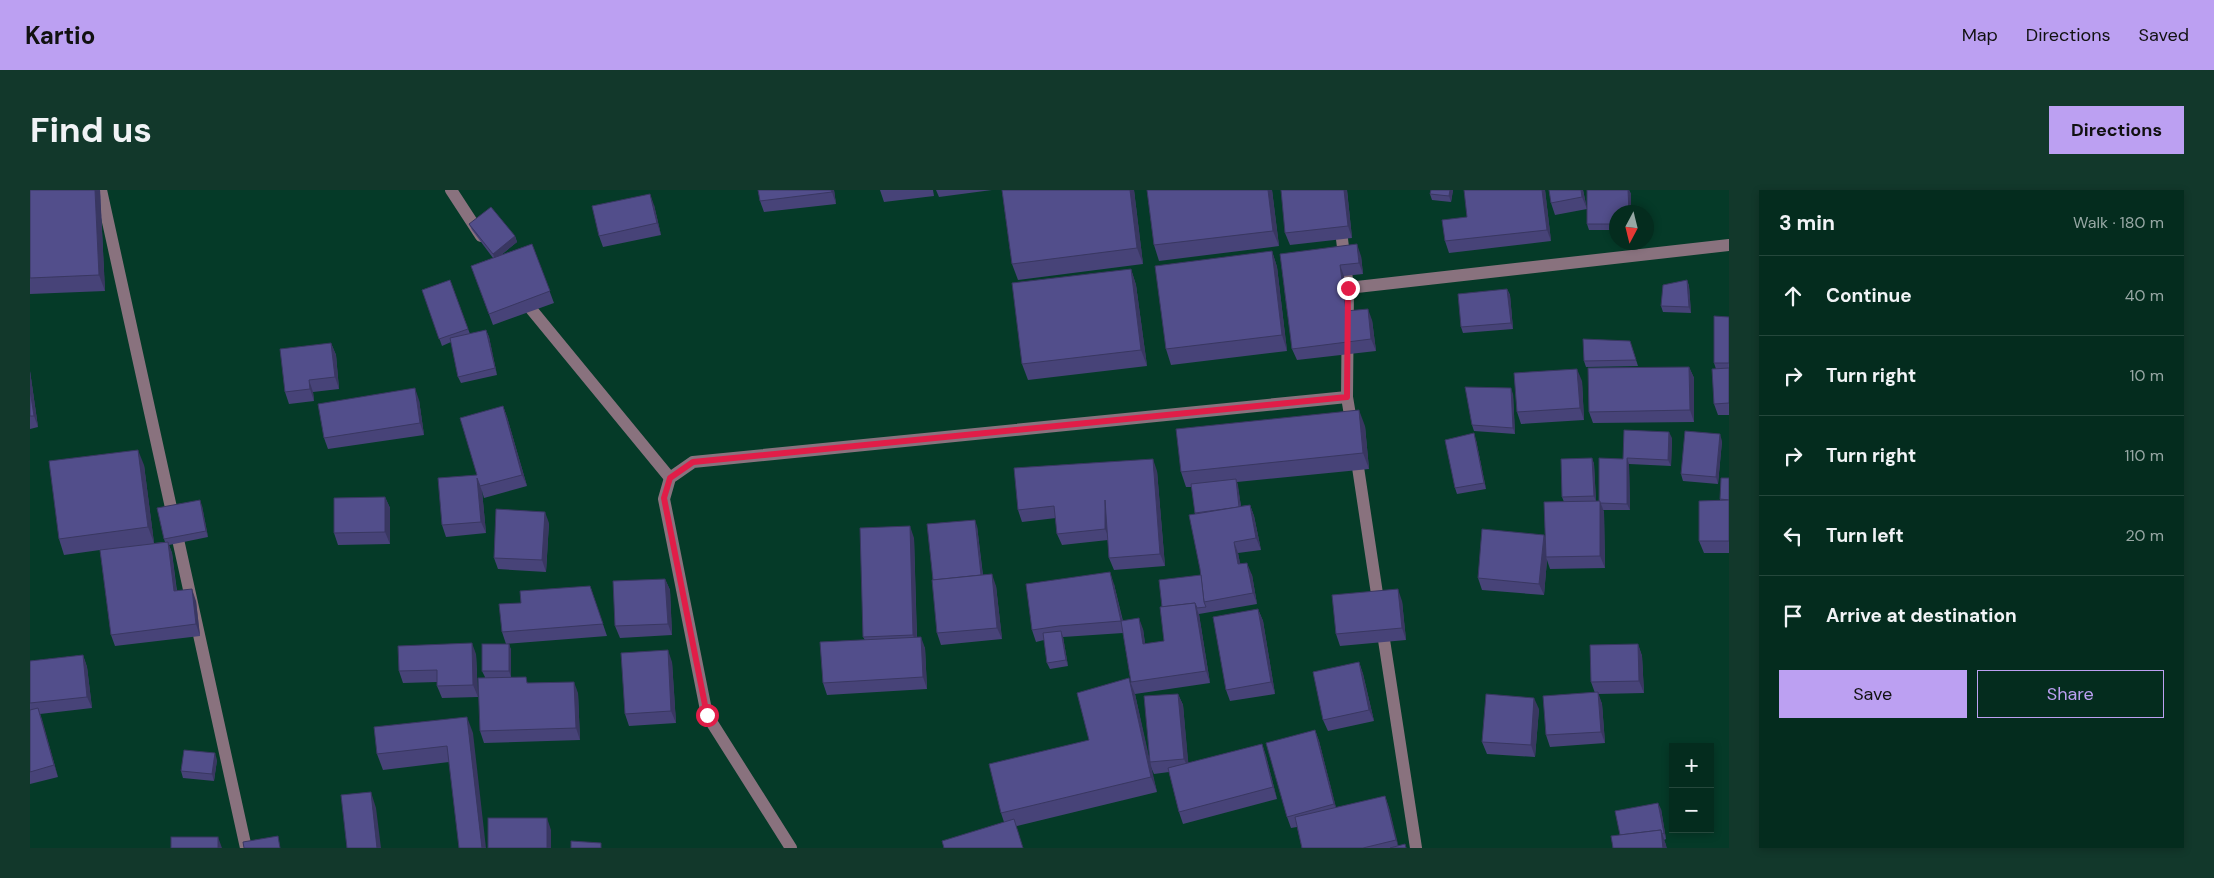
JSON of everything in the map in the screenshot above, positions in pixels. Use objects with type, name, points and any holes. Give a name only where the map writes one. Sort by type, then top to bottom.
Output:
[{"type":"street","points":[[101,190],[246,848]]},
{"type":"street","points":[[451,190],[487,245]]},
{"type":"street","points":[[1336,190],[1348,288],[1347,397],[1416,848]]},
{"type":"street","points":[[1348,288],[1729,245]]},
{"type":"street","points":[[513,284],[523,300],[670,478]]},
{"type":"street","points":[[791,848],[707,715],[664,498],[670,478],[693,462],[1347,397]]},
{"type":"building","points":[[30,190],[95,190],[99,275],[30,278]]},
{"type":"building","points":[[758,190],[831,190],[832,192],[760,201]]},
{"type":"building","points":[[1002,190],[1130,190],[1137,248],[1012,264]]},
{"type":"building","points":[[1147,190],[1268,190],[1273,231],[1154,245]]},
{"type":"building","points":[[1281,190],[1344,190],[1348,226],[1285,233]]},
{"type":"building","points":[[1431,190],[1450,190],[1449,196],[1430,194]]},
{"type":"building","points":[[1464,190],[1542,190],[1547,230],[1445,241],[1442,220],[1467,217]]},
{"type":"building","points":[[1549,190],[1581,190],[1582,197],[1551,203]]},
{"type":"building","points":[[1587,190],[1628,190],[1629,205],[1609,205],[1609,224],[1587,224]]},
{"type":"building","points":[[650,194],[657,223],[599,236],[592,206]]},
{"type":"building","points":[[491,207],[515,236],[493,254],[469,224]]},
{"type":"building","points":[[532,244],[550,291],[489,314],[471,266]]},
{"type":"building","points":[[1357,244],[1359,263],[1340,265],[1346,311],[1368,309],[1371,339],[1292,349],[1280,254]]},
{"type":"building","points":[[1272,251],[1282,335],[1166,349],[1155,266]]},
{"type":"building","points":[[1131,269],[1141,350],[1022,364],[1012,283]]},
{"type":"building","points":[[450,280],[468,329],[439,339],[422,290]]},
{"type":"building","points":[[1687,280],[1689,307],[1661,306],[1663,285]]},
{"type":"building","points":[[1507,289],[1511,323],[1461,327],[1458,294]]},
{"type":"building","points":[[1714,316],[1729,317],[1729,363],[1714,363]]},
{"type":"building","points":[[486,330],[495,368],[458,377],[450,338]]},
{"type":"building","points":[[1583,339],[1630,341],[1636,360],[1584,361]]},
{"type":"building","points":[[331,343],[335,377],[309,380],[310,389],[285,392],[280,349]]},
{"type":"building","points":[[1689,367],[1690,410],[1589,412],[1588,368]]},
{"type":"building","points":[[1729,368],[1729,403],[1714,404],[1712,369]]},
{"type":"building","points":[[1577,369],[1580,408],[1517,412],[1514,373]]},
{"type":"building","points":[[1465,387],[1511,388],[1513,428],[1472,425]]},
{"type":"building","points":[[415,388],[420,423],[324,438],[318,404]]},
{"type":"building","points":[[30,390],[34,416],[30,416]]},
{"type":"building","points":[[503,406],[522,475],[480,486],[477,478],[481,522],[442,525],[438,478],[477,475],[460,418]]},
{"type":"building","points":[[1359,410],[1363,453],[1181,472],[1176,429]]},
{"type":"building","points":[[1624,430],[1669,432],[1668,460],[1627,458],[1627,504],[1600,503],[1599,458],[1623,459]]},
{"type":"building","points":[[1685,431],[1720,434],[1716,477],[1681,474]]},
{"type":"building","points":[[1474,433],[1484,483],[1455,488],[1445,440]]},
{"type":"building","points":[[138,450],[148,527],[59,539],[49,461]]},
{"type":"building","points":[[1592,458],[1594,496],[1562,497],[1561,459]]},
{"type":"building","points":[[1153,459],[1160,554],[1109,558],[1105,500],[1105,529],[1057,534],[1054,506],[1018,510],[1014,468]]},
{"type":"building","points":[[1721,478],[1729,478],[1729,500],[1720,499]]},
{"type":"building","points":[[1236,479],[1239,507],[1195,513],[1191,484]]},
{"type":"building","points":[[385,497],[385,532],[334,533],[334,498]]},
{"type":"building","points":[[200,500],[206,531],[164,539],[157,508]]},
{"type":"building","points":[[1729,500],[1729,541],[1699,541],[1699,501]]},
{"type":"building","points":[[1600,501],[1600,556],[1546,557],[1544,502]]},
{"type":"building","points":[[1250,505],[1256,538],[1234,542],[1238,564],[1247,563],[1253,593],[1204,602],[1200,569],[1189,515]]},
{"type":"building","points":[[496,509],[545,512],[542,560],[494,558]]},
{"type":"building","points":[[975,520],[981,575],[933,580],[927,524]]},
{"type":"building","points":[[910,526],[913,635],[863,637],[860,528]]},
{"type":"building","points":[[1482,529],[1544,535],[1539,584],[1478,578]]},
{"type":"building","points":[[168,542],[174,591],[192,589],[196,624],[111,635],[100,550]]},
{"type":"building","points":[[1110,572],[1121,621],[1032,630],[1026,584]]},
{"type":"building","points":[[992,574],[997,628],[937,633],[932,580]]},
{"type":"building","points":[[1201,575],[1206,607],[1197,608],[1195,603],[1162,607],[1159,580]]},
{"type":"building","points":[[665,579],[668,624],[615,626],[613,581]]},
{"type":"building","points":[[590,586],[603,624],[502,632],[499,604],[521,603],[520,591]]},
{"type":"building","points":[[1398,589],[1402,628],[1336,634],[1332,595]]},
{"type":"building","points":[[1195,603],[1206,671],[1131,682],[1121,621],[1139,618],[1143,644],[1164,641],[1160,607]]},
{"type":"building","points":[[1258,609],[1271,682],[1226,690],[1213,617]]},
{"type":"building","points":[[1061,631],[1066,660],[1047,663],[1043,633]]},
{"type":"building","points":[[921,637],[923,677],[823,683],[820,642]]},
{"type":"building","points":[[472,643],[473,685],[437,686],[437,670],[399,671],[398,646]]},
{"type":"building","points":[[482,644],[509,644],[509,671],[482,671]]},
{"type":"building","points":[[1638,644],[1639,681],[1591,682],[1590,645]]},
{"type":"building","points":[[668,650],[671,711],[625,714],[621,653]]},
{"type":"building","points":[[83,655],[87,697],[30,703],[30,661]]},
{"type":"building","points":[[1359,662],[1369,710],[1323,720],[1313,672]]},
{"type":"building","points":[[526,677],[527,683],[574,682],[576,728],[480,731],[478,678]]},
{"type":"building","points":[[1129,678],[1151,777],[1001,813],[989,764],[1089,740],[1077,693]]},
{"type":"building","points":[[1598,692],[1601,732],[1546,735],[1543,696]]},
{"type":"building","points":[[1178,694],[1184,759],[1150,762],[1144,696]]},
{"type":"building","points":[[1486,694],[1534,698],[1531,745],[1482,742]]},
{"type":"building","points":[[38,708],[54,765],[30,772],[30,710]]},
{"type":"building","points":[[467,717],[482,848],[459,848],[447,746],[377,754],[374,727]]},
{"type":"building","points":[[1315,730],[1334,804],[1287,817],[1266,743]]},
{"type":"building","points":[[1262,744],[1273,787],[1179,812],[1168,768]]},
{"type":"building","points":[[184,750],[215,753],[212,774],[181,771]]},
{"type":"building","points":[[371,792],[377,848],[347,848],[341,795]]},
{"type":"building","points":[[1385,796],[1396,840],[1363,848],[1302,848],[1295,817]]},
{"type":"building","points":[[1658,803],[1664,833],[1662,834],[1661,830],[1620,835],[1615,811]]},
{"type":"building","points":[[488,818],[547,818],[547,848],[488,848]]},
{"type":"building","points":[[1014,819],[1023,848],[944,848],[942,841]]},
{"type":"building","points":[[1661,830],[1663,848],[1613,848],[1611,836]]},
{"type":"building","points":[[278,836],[280,848],[244,848],[243,842]]},
{"type":"building","points":[[171,837],[218,837],[218,848],[171,848]]},
{"type":"building","points":[[571,841],[601,843],[601,848],[571,848]]},
{"type":"building","points":[[1405,844],[1406,848],[1390,848]]},
{"type":"route","points":[[707,715],[664,498],[670,478],[693,462],[1347,397],[1348,288]]}]
